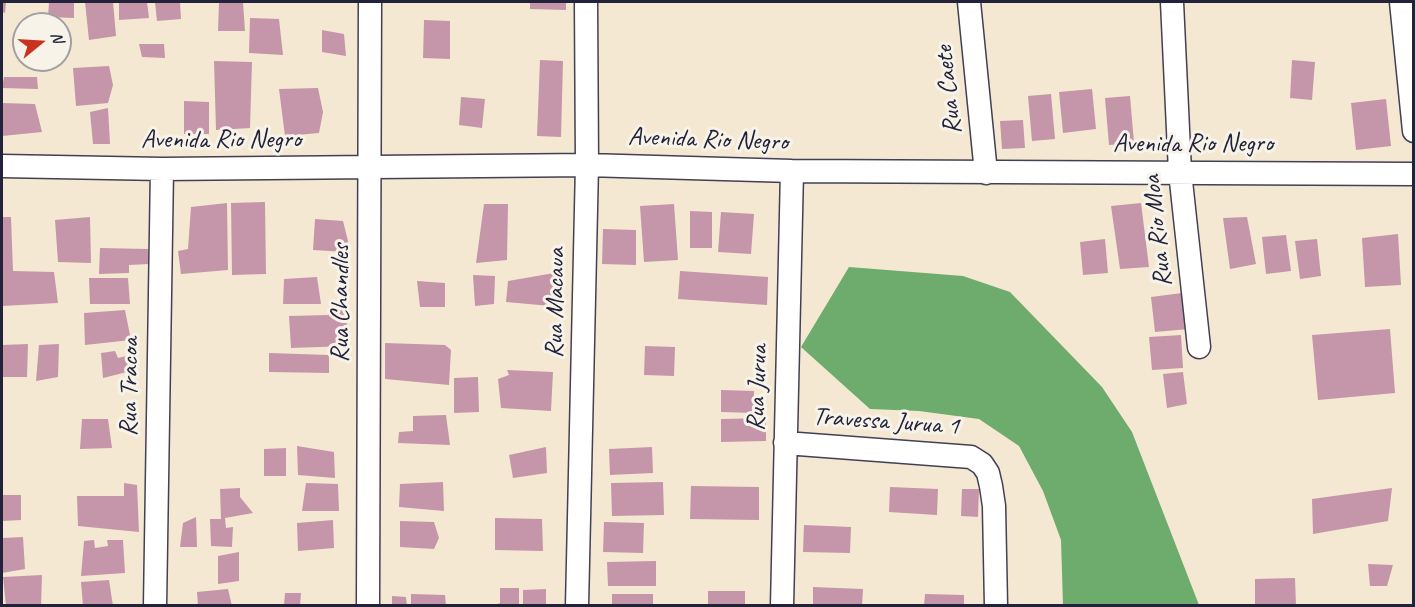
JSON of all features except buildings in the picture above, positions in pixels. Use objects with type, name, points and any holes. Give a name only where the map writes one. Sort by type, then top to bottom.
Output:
[{"type":"street","name":"Rua Chandles","points":[[368,606],[370,2]]},
{"type":"street","name":"Rua Macaua","points":[[577,606],[587,165],[586,2]]},
{"type":"street","name":"Rua Caete","points":[[969,2],[986,173]]},
{"type":"street","name":"Rua Rio Moa","points":[[1172,2],[1180,172],[1198,347]]},
{"type":"street","points":[[1401,2],[1413,131]]},
{"type":"street","name":"Avenida Rio Negro","points":[[2,166],[162,170],[587,165],[792,171],[1413,174]]},
{"type":"street","name":"Rua Tracoa","points":[[155,606],[162,170]]},
{"type":"street","name":"Rua Jurua","points":[[782,606],[792,171]]},
{"type":"street","name":"Travessa Jurua 1","points":[[785,443],[971,457],[982,464],[988,473],[994,506],[996,606]]},
{"type":"green space","points":[[849,267],[963,276],[1010,292],[1102,387],[1132,432],[1199,605],[1063,605],[1061,540],[1043,491],[1019,446],[979,419],[919,411],[870,409],[801,347]]}]
